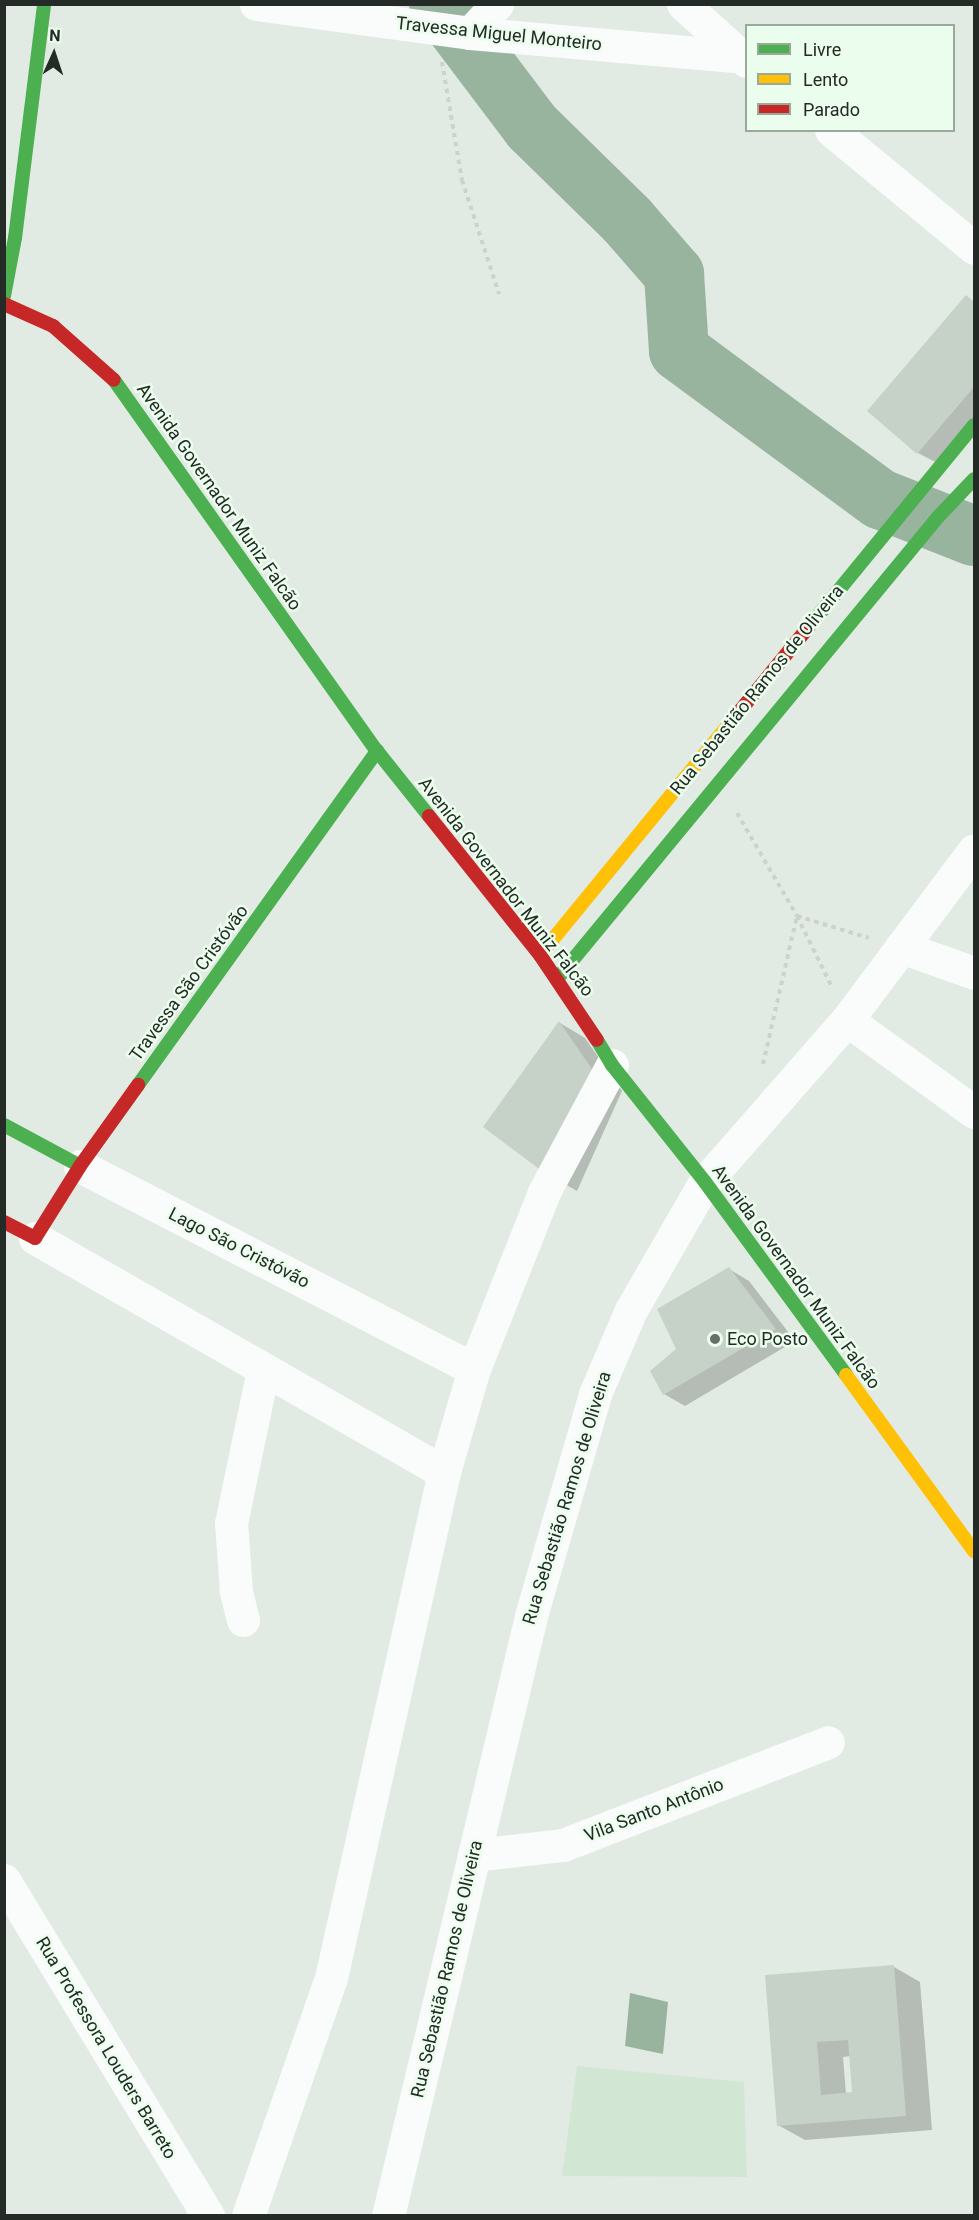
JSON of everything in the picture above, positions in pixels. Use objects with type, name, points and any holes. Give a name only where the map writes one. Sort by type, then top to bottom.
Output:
[{"type":"street","points":[[4,296],[15,238],[44,4]]},
{"type":"street","name":"Travessa Miguel Monteiro","points":[[256,4],[455,31],[745,59]]},
{"type":"street","points":[[455,31],[497,4]]},
{"type":"street","name":"Travessa Miguel Monteiro","points":[[683,4],[745,59]]},
{"type":"street","points":[[833,132],[975,248]]},
{"type":"street","name":"Avenida Governador Muniz Falcão","points":[[4,304],[53,326],[114,380],[377,751],[540,955],[612,1065],[661,1130],[705,1182],[975,1551]]},
{"type":"street","name":"Rua Sebastião Ramos de Oliveira","points":[[540,955],[975,425]]},
{"type":"street","name":"Rua Sebastião Ramos de Oliveira","points":[[557,979],[938,518],[975,479]]},
{"type":"street","name":"Travessa São Cristóvão","points":[[35,1238],[81,1166],[377,751]]},
{"type":"street","name":"Rua Sebastião Ramos de Oliveira","points":[[388,2216],[531,1616],[595,1394],[631,1310],[705,1182],[847,1020],[975,850]]},
{"type":"street","points":[[901,947],[975,972]]},
{"type":"street","points":[[847,1020],[975,1112]]},
{"type":"street","points":[[248,2216],[331,1978],[444,1472],[474,1370],[544,1192],[612,1065]]},
{"type":"street","name":"Lago São Cristóvão","points":[[4,1125],[474,1370]]},
{"type":"street","points":[[4,1222],[444,1472]]},
{"type":"street","points":[[243,1620],[236,1591],[231,1524],[263,1370]]},
{"type":"street","name":"Vila Santo Antônio","points":[[474,1855],[563,1845],[828,1742]]},
{"type":"street","name":"Rua Professora Louders Barreto","points":[[4,1880],[208,2216]]},
{"type":"path","points":[[455,31],[462,180],[499,294]]},
{"type":"path","points":[[720,783],[797,916],[847,1020]]},
{"type":"path","points":[[797,916],[901,947]]},
{"type":"path","points":[[761,1075],[797,916]]},
{"type":"shaded area","points":[[630,1993],[668,2002],[663,2054],[625,2046]]},
{"type":"shaded area","points":[[577,2066],[744,2082],[747,2177],[562,2176]]},
{"type":"building","points":[[966,295],[974,302],[974,387],[917,454],[867,411]]},
{"type":"building","points":[[559,1021],[596,1075],[550,1177],[483,1127]]},
{"type":"building","name":"Eco Posto","points":[[729,1267],[776,1329],[663,1395],[650,1371],[676,1349],[657,1309]]},
{"type":"building","points":[[894,1965],[906,2116],[777,2126],[765,1975]],"holes":[[[848,2040],[852,2092],[821,2095],[817,2042]]]},
{"type":"waterway","points":[[439,4],[532,127],[627,220],[674,274],[679,351],[880,499],[974,536]]},
{"type":"traffic: fast","points":[[4,296],[15,238],[44,4]]},
{"type":"traffic: fast","points":[[114,380],[377,751],[429,816]]},
{"type":"traffic: fast","points":[[816,618],[974,425]]},
{"type":"traffic: fast","points":[[557,979],[938,517],[974,479]]},
{"type":"traffic: fast","points":[[138,1085],[377,751]]},
{"type":"traffic: fast","points":[[597,1040],[612,1065],[705,1182],[846,1375]]},
{"type":"traffic: fast","points":[[4,1125],[80,1166]]},
{"type":"traffic: slow","points":[[540,955],[730,723]]},
{"type":"traffic: slow","points":[[846,1375],[974,1551]]},
{"type":"traffic: jam","points":[[4,304],[53,326],[114,380]]},
{"type":"traffic: jam","points":[[730,723],[816,618]]},
{"type":"traffic: jam","points":[[429,816],[540,955],[597,1040]]},
{"type":"traffic: jam","points":[[4,1222],[35,1238],[80,1166],[138,1085]]},
{"type":"place","name":"Eco Posto","points":[[715,1339]]}]
